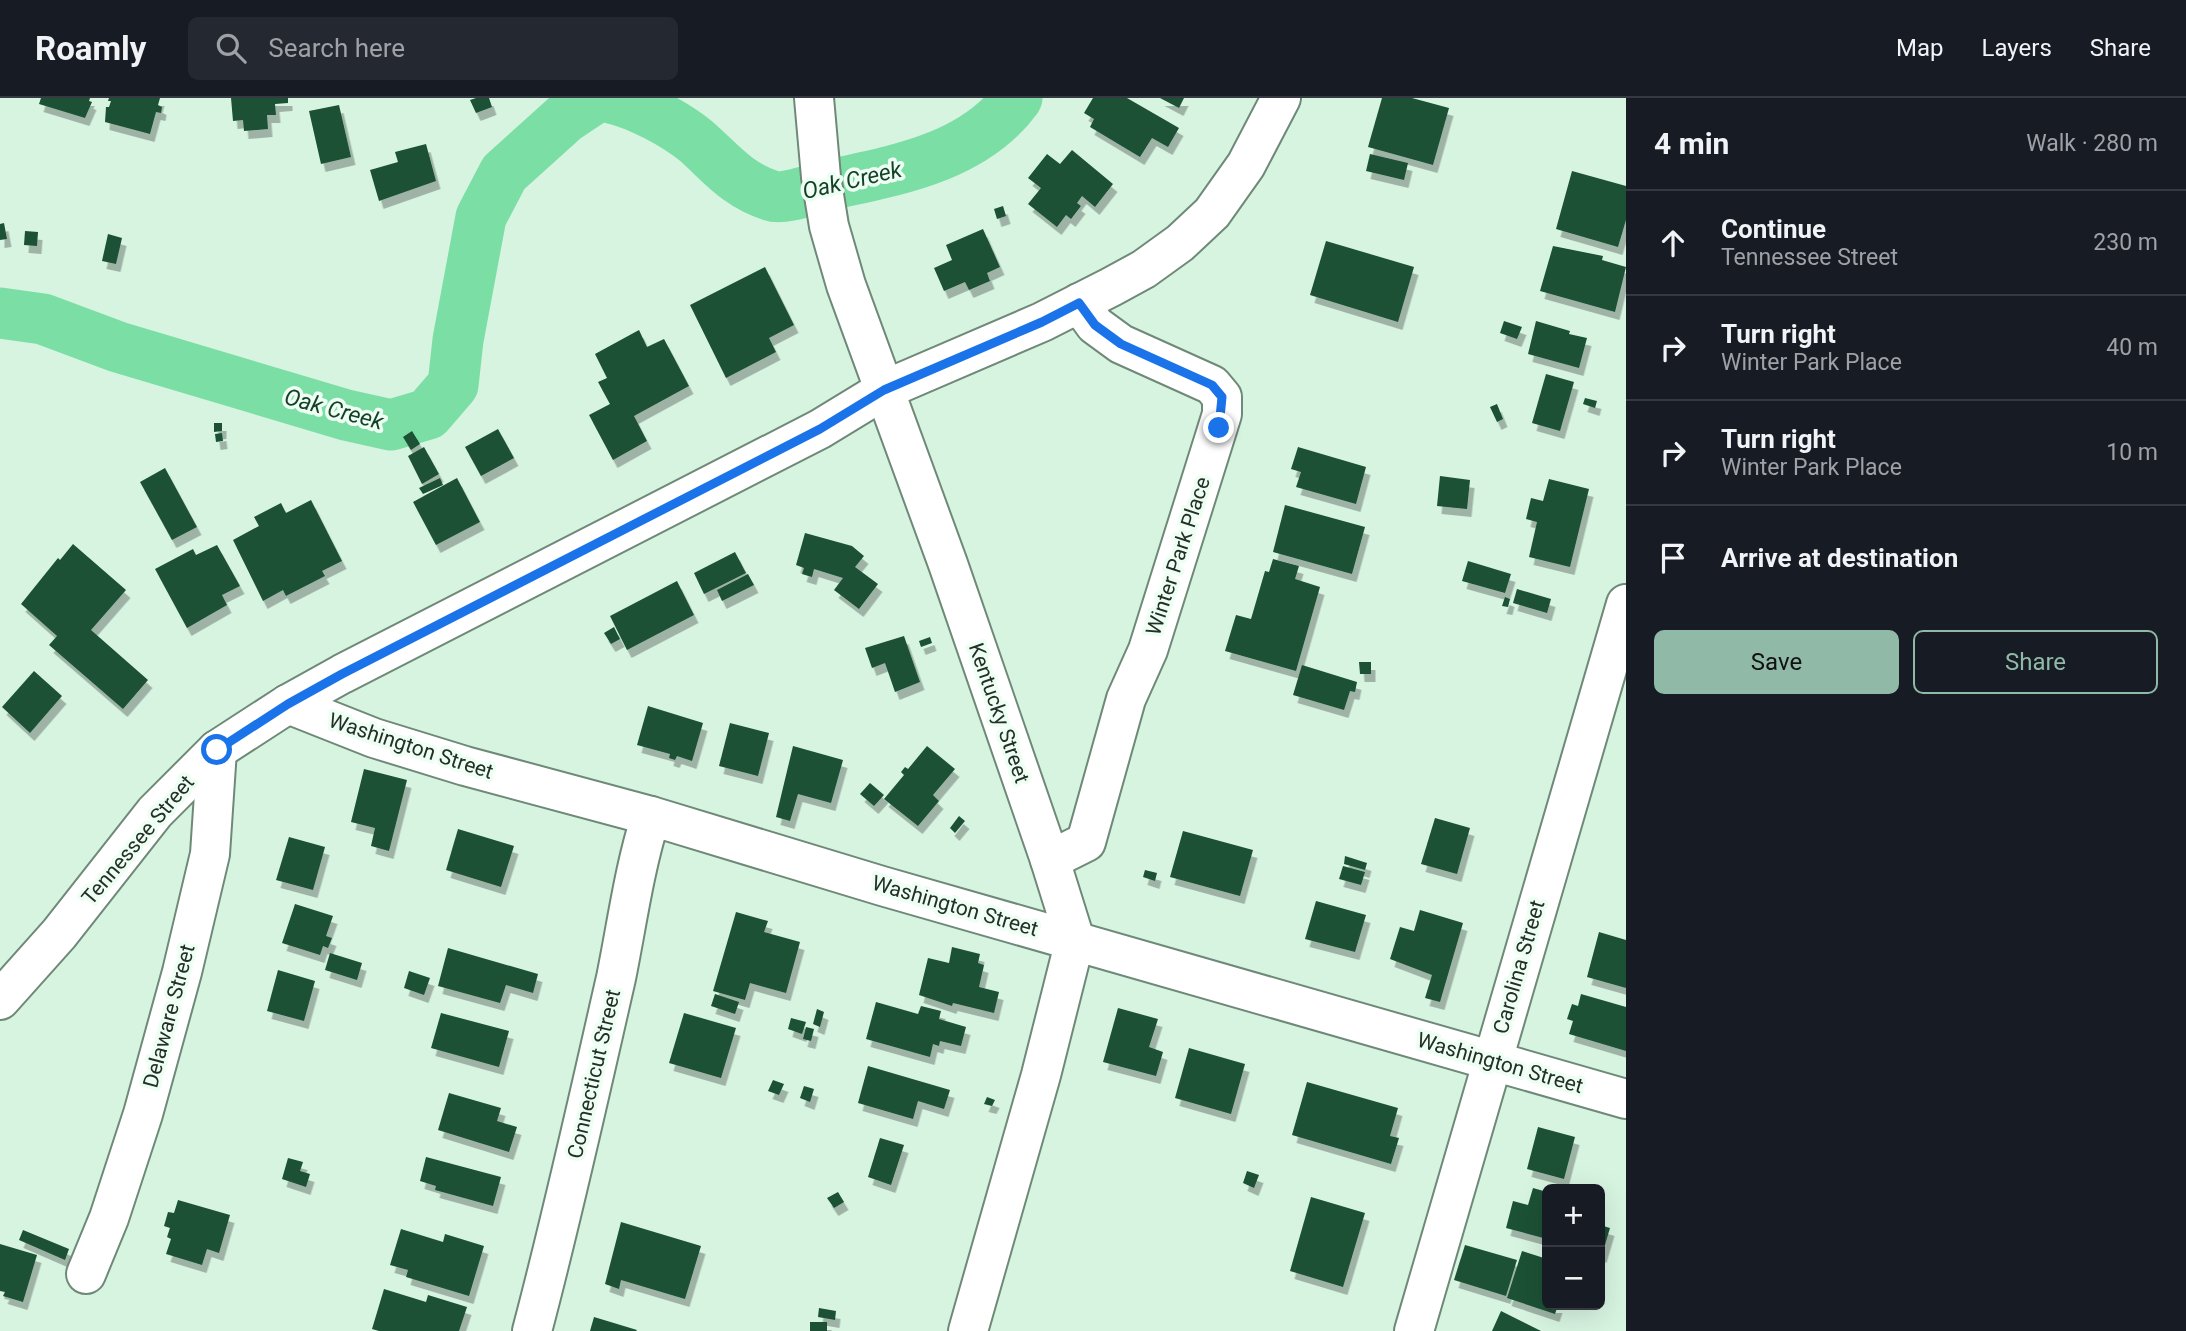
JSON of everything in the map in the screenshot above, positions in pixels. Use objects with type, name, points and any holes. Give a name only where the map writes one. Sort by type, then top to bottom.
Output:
[{"type":"street","name":"Tennessee Street","points":[[0,1000],[59,934],[155,812],[217,750],[288,704],[342,674],[820,429],[884,390],[1042,322],[1144,269],[1180,243],[1212,213],[1246,165],[1281,98]]},
{"type":"street","name":"Kentucky Street","points":[[815,110],[829,226],[846,285],[948,564],[1075,940]]},
{"type":"street","name":"Winter Park Place","points":[[1050,860],[1086,842],[1126,699],[1148,650],[1222,414],[1222,397],[1212,385],[1121,344],[1095,325],[1079,303]]},
{"type":"street","name":"Carolina Street","points":[[1415,1331],[1626,604]]},
{"type":"street","name":"Washington Street","points":[[288,704],[373,738],[1626,1099]]},
{"type":"street","name":"Delaware Street","points":[[86,1274],[109,1218],[139,1127],[182,972],[210,853],[217,750]]},
{"type":"street","name":"Connecticut Street","points":[[532,1331],[562,1220],[624,939],[640,850],[651,816]]},
{"type":"street","points":[[968,1331],[1041,1075],[1075,940]]},
{"type":"building","points":[[41,98],[90,98],[89,101],[92,102],[85,118],[39,104]]},
{"type":"building","points":[[109,98],[160,98],[158,105],[162,107],[161,113],[156,112],[150,134],[105,122],[106,107],[109,107],[111,101],[108,101]]},
{"type":"building","points":[[231,98],[288,98],[288,103],[275,104],[276,115],[267,115],[268,129],[244,131],[243,120],[233,121]]},
{"type":"building","points":[[489,98],[492,107],[476,113],[470,100]]},
{"type":"building","points":[[1093,98],[1127,98],[1179,128],[1168,147],[1152,138],[1140,157],[1090,127],[1094,119],[1084,113]]},
{"type":"building","points":[[1160,98],[1184,98],[1179,108]]},
{"type":"building","points":[[1382,98],[1412,98],[1449,108],[1433,165],[1368,147]]},
{"type":"building","points":[[339,105],[351,157],[321,164],[309,111]]},
{"type":"building","points":[[426,144],[436,181],[379,201],[370,170],[398,162],[395,152]]},
{"type":"building","points":[[1072,150],[1113,184],[1095,207],[1082,196],[1077,203],[1081,206],[1071,219],[1066,215],[1057,227],[1028,204],[1041,188],[1028,178],[1047,154],[1060,164]]},
{"type":"building","points":[[1370,154],[1408,163],[1404,180],[1366,171]]},
{"type":"building","points":[[1572,171],[1626,186],[1626,220],[1618,247],[1556,229]]},
{"type":"building","points":[[1003,206],[1006,216],[997,219],[994,209]]},
{"type":"building","points":[[4,223],[7,239],[0,240],[0,224]]},
{"type":"building","points":[[983,229],[1000,267],[987,273],[990,281],[969,290],[965,282],[944,291],[934,268],[952,260],[946,245]]},
{"type":"building","points":[[25,231],[38,232],[37,246],[24,245]]},
{"type":"building","points":[[108,234],[122,238],[116,264],[102,261]]},
{"type":"building","points":[[1326,241],[1414,267],[1398,322],[1310,295]]},
{"type":"building","points":[[1553,246],[1603,256],[1602,260],[1626,267],[1615,312],[1540,291]]},
{"type":"building","points":[[765,267],[794,325],[769,338],[776,352],[726,378],[690,305]]},
{"type":"building","points":[[1504,321],[1522,327],[1517,339],[1500,333]]},
{"type":"building","points":[[1536,321],[1587,338],[1579,368],[1528,354]]},
{"type":"building","points":[[639,330],[647,347],[664,339],[689,386],[634,416],[647,441],[613,460],[589,415],[610,404],[598,382],[607,378],[595,354]]},
{"type":"building","points":[[1546,374],[1574,382],[1560,431],[1532,423]]},
{"type":"building","points":[[1585,398],[1597,401],[1595,408],[1583,404]]},
{"type":"building","points":[[1497,404],[1503,419],[1497,422],[1490,407]]},
{"type":"building","points":[[214,423],[222,423],[222,431],[214,432]]},
{"type":"building","points":[[498,429],[514,458],[481,476],[465,447]]},
{"type":"building","points":[[412,431],[420,444],[411,450],[403,437]]},
{"type":"building","points":[[222,433],[223,441],[216,442],[215,434]]},
{"type":"building","points":[[424,447],[439,474],[422,484],[408,456]]},
{"type":"building","points":[[1298,447],[1366,467],[1356,504],[1296,487],[1301,472],[1291,469]]},
{"type":"building","points":[[165,468],[197,527],[172,540],[140,482]]},
{"type":"building","points":[[1440,476],[1470,480],[1467,509],[1437,506]]},
{"type":"building","points":[[440,478],[443,485],[423,494],[419,488]]},
{"type":"building","points":[[457,478],[480,522],[436,545],[413,502]]},
{"type":"building","points":[[1549,479],[1589,489],[1570,567],[1529,557],[1537,522],[1526,519],[1531,498],[1543,501]]},
{"type":"building","points":[[311,500],[342,561],[322,571],[325,576],[286,596],[283,590],[263,601],[233,540],[259,526],[254,517],[281,503],[286,513]]},
{"type":"building","points":[[1285,505],[1365,527],[1352,574],[1273,552]]},
{"type":"building","points":[[805,533],[852,546],[864,556],[855,567],[878,584],[859,609],[834,590],[843,578],[814,569],[812,577],[802,574],[804,568],[796,565]]},
{"type":"building","points":[[73,544],[126,590],[91,630],[148,680],[123,709],[49,645],[57,636],[21,604],[58,558],[60,560]]},
{"type":"building","points":[[217,545],[240,586],[222,595],[227,605],[187,628],[155,569],[193,549],[196,555]]},
{"type":"building","points":[[735,552],[746,573],[704,594],[694,573]]},
{"type":"building","points":[[1273,559],[1299,566],[1295,579],[1320,587],[1296,671],[1225,651],[1236,615],[1251,619],[1265,571],[1269,572]]},
{"type":"building","points":[[1468,561],[1511,574],[1505,593],[1462,581]]},
{"type":"building","points":[[748,574],[754,585],[722,601],[717,590]]},
{"type":"building","points":[[677,581],[694,615],[627,650],[610,616]]},
{"type":"building","points":[[1517,589],[1551,599],[1547,613],[1513,603]]},
{"type":"building","points":[[1505,597],[1510,599],[1508,607],[1502,606]]},
{"type":"building","points":[[614,627],[620,639],[611,644],[604,633]]},
{"type":"building","points":[[904,636],[920,682],[895,692],[885,663],[872,668],[865,648]]},
{"type":"building","points":[[930,637],[932,643],[921,647],[919,641]]},
{"type":"building","points":[[1359,662],[1371,662],[1371,674],[1360,674]]},
{"type":"building","points":[[1302,665],[1357,682],[1355,692],[1350,691],[1344,710],[1293,695]]},
{"type":"building","points":[[34,671],[62,696],[30,733],[2,707]]},
{"type":"building","points":[[648,706],[703,723],[692,761],[677,756],[675,760],[669,758],[670,754],[637,745]]},
{"type":"building","points":[[730,723],[769,733],[758,776],[719,766]]},
{"type":"building","points":[[793,746],[843,760],[831,803],[798,794],[790,821],[776,817]]},
{"type":"building","points":[[927,746],[955,769],[933,795],[939,801],[918,826],[884,799],[904,775],[901,772],[905,767],[908,769]]},
{"type":"building","points":[[364,769],[407,780],[389,851],[371,846],[375,828],[351,822]]},
{"type":"building","points":[[870,783],[884,795],[874,806],[860,794]]},
{"type":"building","points":[[959,816],[965,821],[955,833],[950,828]]},
{"type":"building","points":[[1435,818],[1470,828],[1457,874],[1421,864]]},
{"type":"building","points":[[458,829],[514,846],[501,887],[446,870]]},
{"type":"building","points":[[1183,831],[1253,850],[1240,896],[1170,877]]},
{"type":"building","points":[[289,837],[325,847],[313,890],[276,880]]},
{"type":"building","points":[[1345,856],[1367,863],[1365,870],[1344,864]]},
{"type":"building","points":[[1343,866],[1365,872],[1361,885],[1339,879]]},
{"type":"building","points":[[1145,870],[1157,873],[1155,881],[1143,877]]},
{"type":"building","points":[[1316,901],[1366,915],[1355,952],[1305,939]]},
{"type":"building","points":[[295,904],[333,916],[326,936],[332,938],[328,948],[323,946],[320,955],[282,943]]},
{"type":"building","points":[[1420,910],[1463,923],[1440,1002],[1425,998],[1432,975],[1390,959],[1400,927],[1414,931]]},
{"type":"building","points":[[736,912],[768,921],[764,932],[800,942],[786,993],[750,983],[745,1000],[713,991]]},
{"type":"building","points":[[1599,932],[1626,940],[1626,988],[1587,977]]},
{"type":"building","points":[[952,947],[980,954],[978,963],[984,965],[979,987],[999,992],[994,1013],[953,1003],[952,1006],[919,995],[928,958],[949,963]]},
{"type":"building","points":[[448,948],[538,974],[533,993],[506,985],[500,1003],[438,986]]},
{"type":"building","points":[[330,953],[362,963],[357,980],[325,970]]},
{"type":"building","points":[[278,970],[315,981],[304,1021],[267,1011]]},
{"type":"building","points":[[409,971],[430,978],[424,995],[404,988]]},
{"type":"building","points":[[715,994],[739,1002],[735,1014],[711,1006]]},
{"type":"building","points":[[1581,994],[1626,1007],[1626,1051],[1569,1034],[1573,1021],[1567,1019],[1572,1004],[1578,1006]]},
{"type":"building","points":[[876,1002],[918,1014],[921,1006],[941,1011],[939,1019],[966,1027],[961,1046],[940,1041],[939,1046],[933,1044],[930,1057],[866,1039]]},
{"type":"building","points":[[1118,1008],[1158,1019],[1149,1047],[1163,1052],[1156,1076],[1103,1062]]},
{"type":"building","points":[[817,1009],[824,1012],[820,1027],[813,1024]]},
{"type":"building","points":[[441,1013],[509,1031],[499,1067],[431,1048]]},
{"type":"building","points":[[684,1013],[736,1028],[721,1078],[669,1063]]},
{"type":"building","points":[[791,1018],[806,1022],[802,1034],[788,1029]]},
{"type":"building","points":[[806,1027],[814,1029],[811,1041],[803,1039]]},
{"type":"building","points":[[1189,1048],[1245,1064],[1231,1114],[1175,1098]]},
{"type":"building","points":[[868,1066],[950,1090],[944,1109],[918,1101],[913,1119],[858,1103]]},
{"type":"building","points":[[773,1080],[784,1084],[779,1095],[768,1091]]},
{"type":"building","points":[[1307,1082],[1398,1108],[1390,1136],[1399,1138],[1391,1164],[1292,1135]]},
{"type":"building","points":[[804,1086],[814,1089],[810,1102],[800,1098]]},
{"type":"building","points":[[449,1093],[501,1108],[497,1121],[517,1127],[509,1152],[438,1130]]},
{"type":"building","points":[[987,1097],[995,1100],[992,1106],[984,1104]]},
{"type":"building","points":[[1538,1127],[1575,1137],[1564,1179],[1527,1169]]},
{"type":"building","points":[[880,1138],[904,1145],[891,1185],[868,1177]]},
{"type":"building","points":[[426,1157],[501,1177],[493,1206],[435,1190],[436,1186],[420,1181]]},
{"type":"building","points":[[288,1158],[303,1162],[300,1171],[310,1174],[306,1187],[282,1179]]},
{"type":"building","points":[[1247,1171],[1259,1175],[1254,1188],[1243,1183]]},
{"type":"building","points":[[1533,1188],[1542,1191],[1542,1238],[1506,1228],[1513,1201],[1528,1205]]},
{"type":"building","points":[[838,1192],[844,1202],[834,1208],[827,1198]]},
{"type":"building","points":[[1311,1197],[1365,1213],[1343,1287],[1290,1271]]},
{"type":"building","points":[[178,1200],[230,1215],[219,1253],[207,1249],[202,1265],[166,1254],[171,1239],[167,1237],[170,1228],[164,1226],[168,1212],[174,1213]]},
{"type":"building","points":[[621,1222],[701,1246],[685,1299],[621,1280],[619,1289],[605,1284]]},
{"type":"building","points":[[1605,1226],[1610,1228],[1605,1245]]},
{"type":"building","points":[[401,1229],[443,1242],[445,1234],[484,1246],[469,1296],[406,1277],[408,1270],[390,1265]]},
{"type":"building","points":[[23,1230],[69,1249],[65,1260],[19,1240]]},
{"type":"building","points":[[0,1244],[37,1255],[23,1302],[3,1296],[5,1292],[0,1291]]},
{"type":"building","points":[[1465,1245],[1517,1260],[1506,1296],[1454,1280]]},
{"type":"building","points":[[1522,1251],[1542,1257],[1542,1310],[1507,1298]]},
{"type":"building","points":[[384,1289],[426,1302],[428,1295],[467,1307],[459,1331],[372,1329]]},
{"type":"building","points":[[819,1308],[836,1311],[835,1320],[818,1317]]},
{"type":"building","points":[[1501,1311],[1541,1331],[1492,1331]]},
{"type":"building","points":[[594,1317],[637,1330],[590,1331]]},
{"type":"building","points":[[810,1322],[827,1322],[827,1331],[810,1331]]},
{"type":"waterway","name":"Oak Creek","points":[[0,313],[43,319],[118,347],[346,415],[391,425],[428,414],[453,385],[458,340],[481,217],[504,173],[565,118],[595,98]]},
{"type":"waterway","name":"Oak Creek","points":[[611,98],[633,105],[667,122],[696,141],[739,180],[777,197],[903,168],[955,149],[999,119],[1017,98]]},
{"type":"route","points":[[217,750],[288,704],[342,674],[820,429],[884,390],[1042,322],[1079,303],[1095,325],[1121,344],[1212,385],[1222,397],[1219,428]]}]
